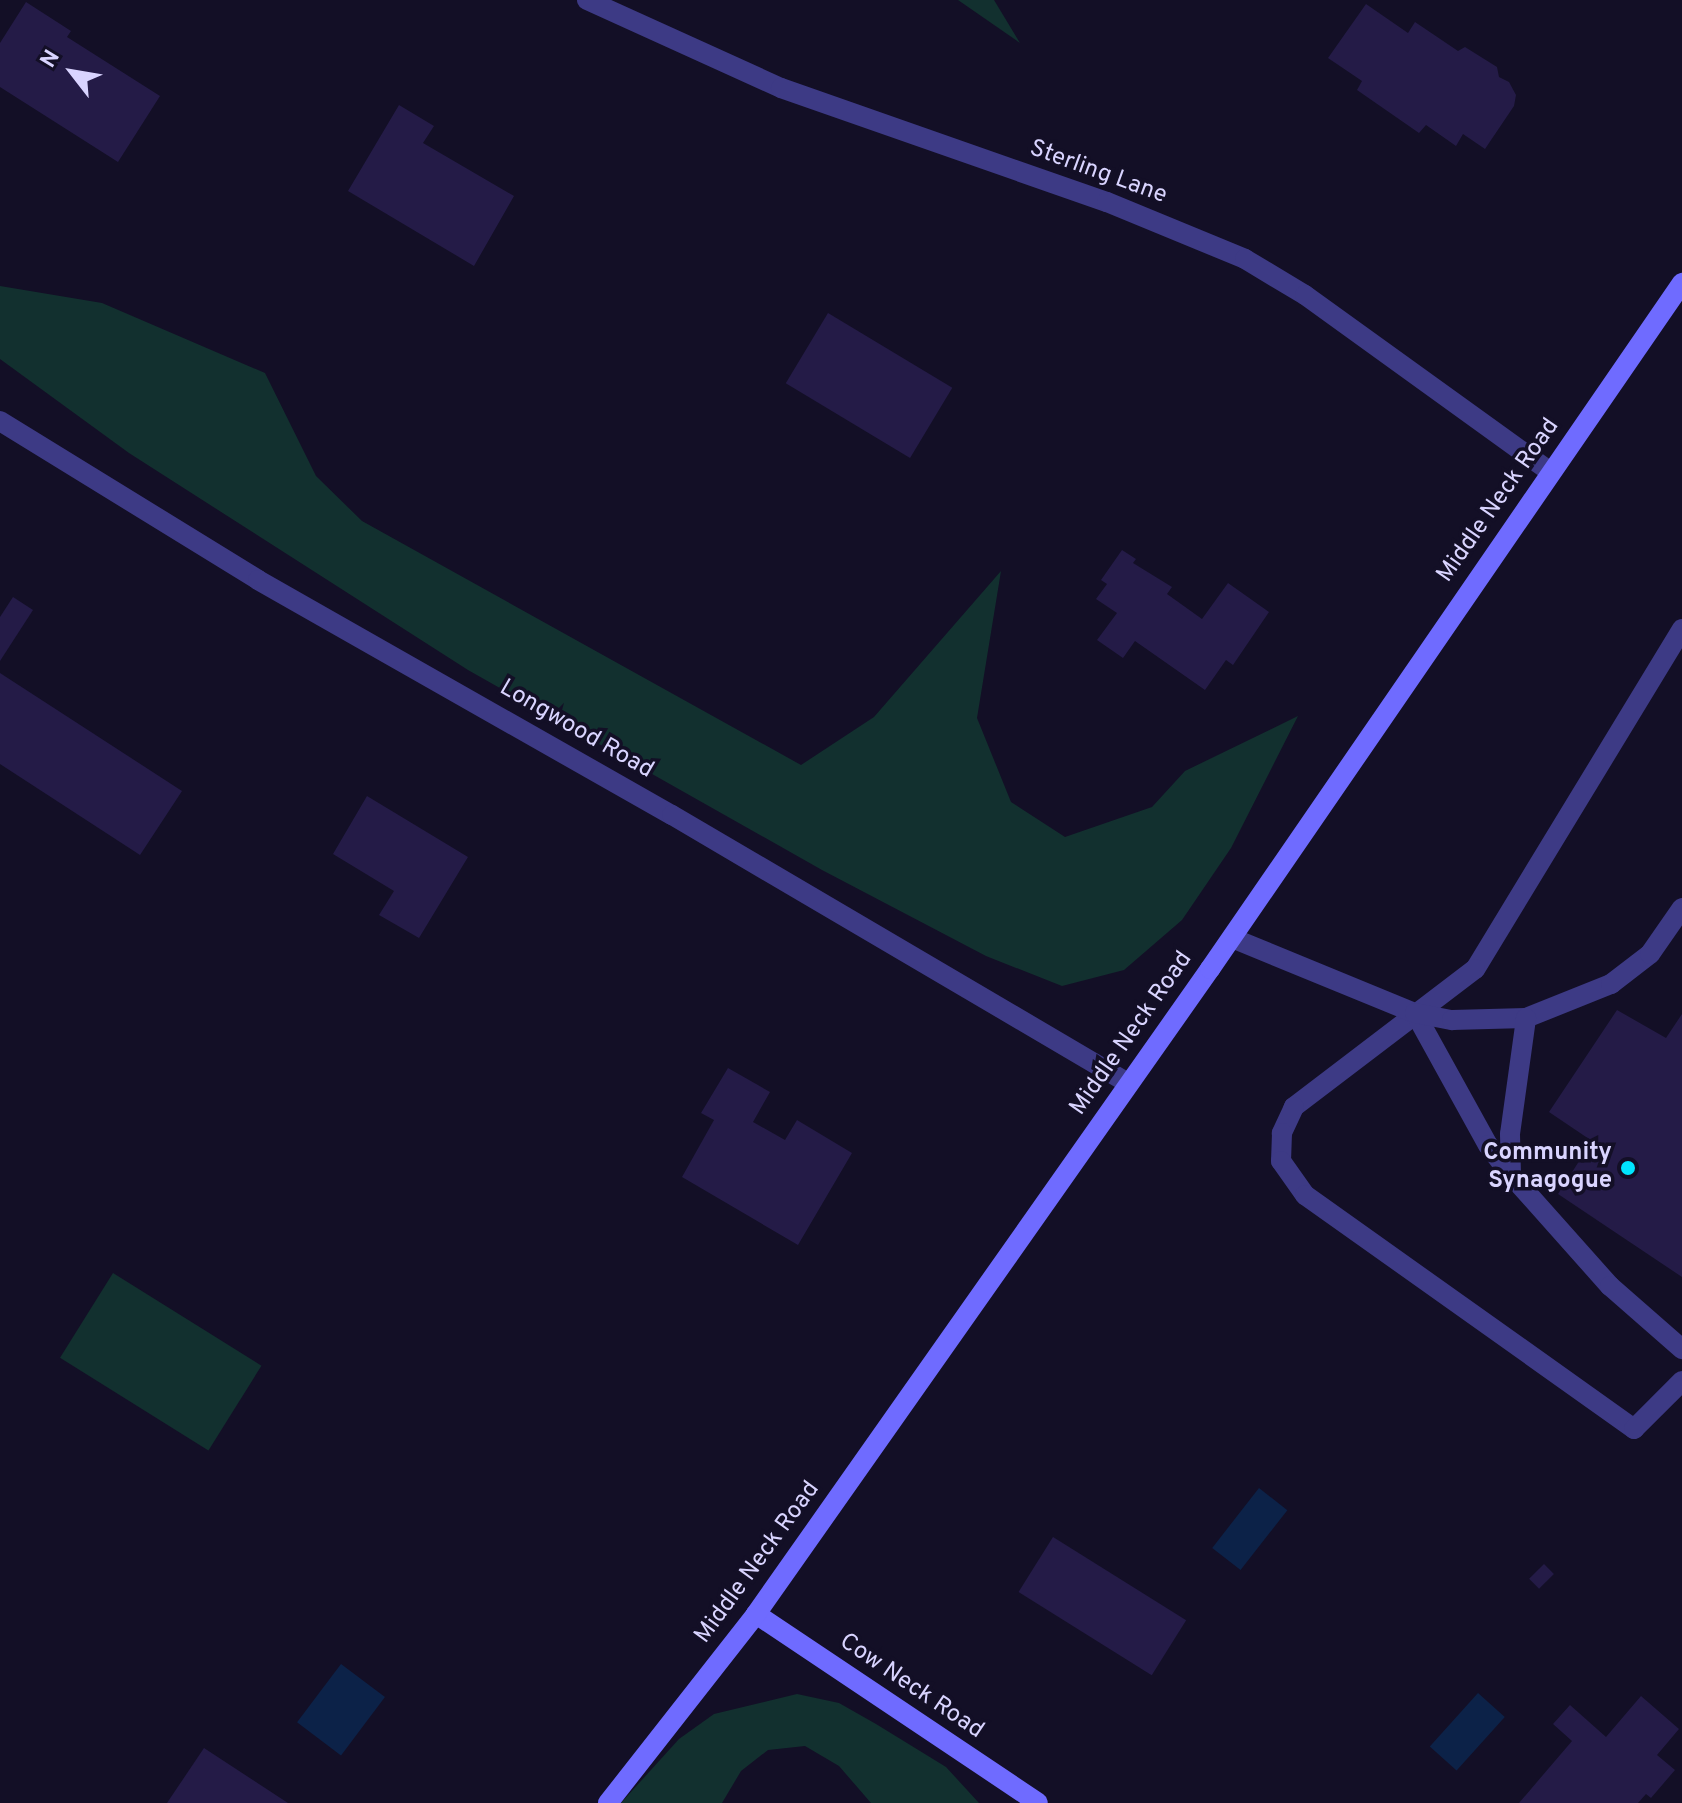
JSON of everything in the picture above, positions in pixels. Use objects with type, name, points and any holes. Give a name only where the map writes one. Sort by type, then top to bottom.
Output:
[{"type":"main road","name":"Middle Neck Road","points":[[608,1803],[756,1614],[1232,938],[1682,283]]},
{"type":"main road","name":"Cow Neck Road","points":[[756,1614],[1038,1803]]},
{"type":"street","name":"Sterling Lane","points":[[587,0],[781,88],[1107,202],[1245,259],[1305,295],[1550,472]]},
{"type":"street","name":"Longwood Road","points":[[0,421],[258,580],[672,815],[1128,1083]]},
{"type":"street","points":[[1682,629],[1475,969],[1294,1107],[1282,1133],[1281,1161],[1305,1195],[1634,1429],[1682,1381]]},
{"type":"street","points":[[1232,938],[1415,1013],[1452,1020],[1526,1018],[1611,984],[1650,954],[1682,908]]},
{"type":"street","points":[[1415,1013],[1488,1145],[1511,1175],[1610,1286],[1682,1349]]},
{"type":"street","points":[[1511,1175],[1510,1134],[1526,1018]]},
{"type":"green space","points":[[958,0],[994,0],[1020,43]]},
{"type":"green space","points":[[0,286],[102,303],[265,373],[316,476],[362,521],[801,765],[874,717],[1001,571],[977,718],[1011,802],[1065,837],[1152,807],[1185,771],[1298,716],[1231,848],[1182,920],[1124,970],[1062,986],[986,956],[822,870],[468,670],[129,453],[0,359]]},
{"type":"green space","points":[[113,1273],[261,1366],[208,1451],[60,1358]]},
{"type":"green space","points":[[797,1694],[839,1703],[876,1724],[946,1767],[979,1803],[871,1803],[839,1766],[805,1746],[768,1750],[741,1771],[722,1803],[621,1803],[679,1739],[714,1714]]},
{"type":"water","points":[[1259,1488],[1287,1510],[1241,1570],[1212,1548]]},
{"type":"water","points":[[341,1664],[385,1697],[341,1755],[297,1722]]},
{"type":"water","points":[[1478,1693],[1505,1717],[1457,1771],[1430,1747]]},
{"type":"building","points":[[26,2],[71,31],[67,37],[160,96],[118,162],[0,87],[0,43]]},
{"type":"building","points":[[1366,4],[1408,33],[1415,22],[1458,51],[1465,47],[1497,67],[1499,77],[1509,82],[1516,95],[1514,106],[1485,149],[1463,134],[1456,146],[1426,125],[1419,133],[1357,90],[1362,81],[1328,58]]},
{"type":"building","points":[[399,105],[434,126],[423,143],[514,196],[474,266],[348,191]]},
{"type":"building","points":[[828,313],[952,388],[910,458],[786,383]]},
{"type":"building","points":[[1122,550],[1136,559],[1133,563],[1172,587],[1167,594],[1202,619],[1228,583],[1269,612],[1233,665],[1226,660],[1205,690],[1135,641],[1123,658],[1097,640],[1117,613],[1096,599],[1107,584],[1101,580]]},
{"type":"building","points":[[13,597],[33,610],[0,661],[0,617]]},
{"type":"building","points":[[0,673],[182,791],[140,855],[0,764]]},
{"type":"building","points":[[367,796],[468,857],[419,938],[379,915],[394,891],[333,854]]},
{"type":"building","name":"Community Synagogue","points":[[1617,1010],[1666,1038],[1682,1014],[1682,1277],[1558,1194],[1592,1141],[1549,1112]]},
{"type":"building","points":[[728,1068],[770,1092],[753,1122],[785,1140],[797,1120],[852,1153],[798,1245],[682,1177],[714,1120],[701,1113]]},
{"type":"building","points":[[1053,1537],[1186,1620],[1152,1675],[1019,1592]]},
{"type":"building","points":[[1544,1564],[1554,1574],[1539,1589],[1529,1579]]},
{"type":"building","points":[[1641,1696],[1679,1729],[1657,1755],[1675,1770],[1651,1798],[1646,1794],[1638,1803],[1519,1803],[1572,1741],[1553,1724],[1570,1705],[1606,1737]]},
{"type":"building","points":[[204,1748],[288,1803],[167,1803]]},
{"type":"place","name":"Community Synagogue","points":[[1628,1168]]}]
